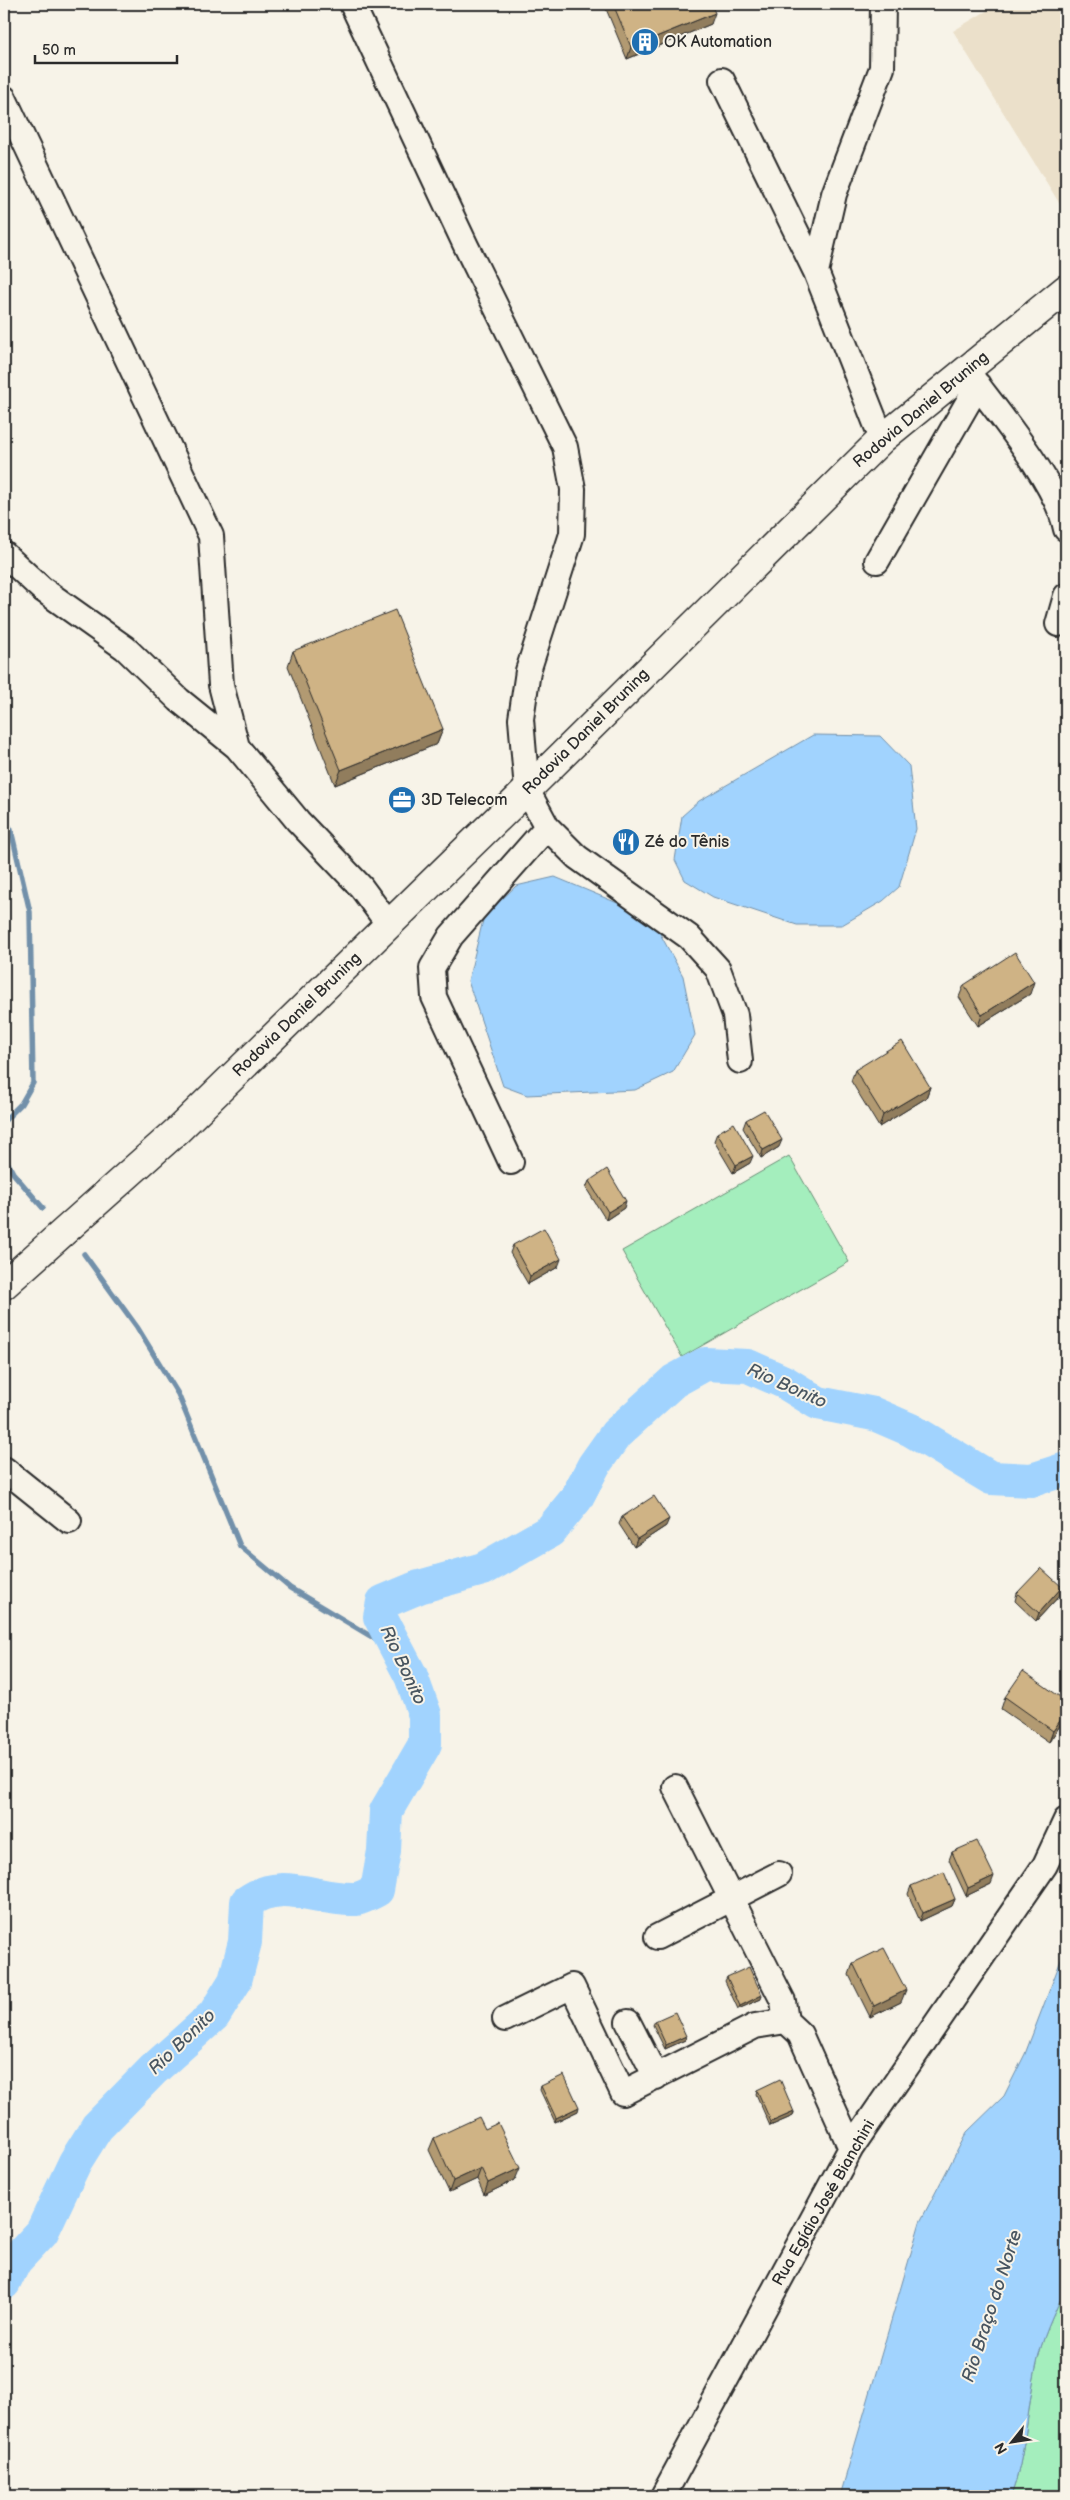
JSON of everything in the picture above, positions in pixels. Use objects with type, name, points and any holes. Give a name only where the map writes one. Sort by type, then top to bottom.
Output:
[{"type":"main road","name":"Rodovia Daniel Bruning","points":[[4,1285],[178,1130],[527,790],[882,439],[972,378],[1066,289]]},
{"type":"street","points":[[352,4],[466,246],[565,447],[573,489],[572,534],[528,671],[521,719],[527,790],[547,827],[576,858],[689,937],[718,969],[734,1015],[740,1061]]},
{"type":"street","points":[[816,272],[834,194],[882,68],[883,4]]},
{"type":"street","points":[[722,80],[816,272],[882,439]]},
{"type":"street","points":[[4,98],[211,536],[221,685],[237,747]]},
{"type":"street","points":[[877,561],[972,378],[1036,466],[1063,513],[1066,529]]},
{"type":"street","points":[[4,554],[42,589],[125,648],[180,700],[237,747],[298,821],[361,887],[389,925]]},
{"type":"street","points":[[1058,624],[1066,596]]},
{"type":"street","points":[[511,1162],[434,997],[432,968],[451,936],[547,827]]},
{"type":"street","points":[[4,1468],[69,1521]]},
{"type":"street","points":[[675,1787],[783,2001],[786,2021],[800,2034],[851,2148]]},
{"type":"street","name":"Rua Egídio José Bianchini","points":[[664,2496],[851,2148],[1045,1865],[1066,1820]]},
{"type":"street","points":[[657,1937],[779,1874]]},
{"type":"street","points":[[505,2019],[572,1986],[623,2093],[755,2026],[786,2021]]},
{"type":"street","points":[[628,2022],[656,2077]]},
{"type":"shaded area","points":[[998,4],[1053,4],[1066,25],[1066,214],[953,31]]},
{"type":"green space","points":[[789,1156],[849,1262],[682,1357],[622,1251]]},
{"type":"green space","points":[[1066,2288],[1066,2496],[1011,2496],[1020,2465],[1038,2357],[1048,2327]]},
{"type":"water","points":[[813,735],[880,736],[909,766],[916,829],[899,887],[883,901],[842,925],[797,925],[713,897],[685,880],[675,860],[682,816],[699,801]]},
{"type":"water","points":[[555,877],[651,917],[683,976],[695,1035],[673,1072],[635,1090],[527,1095],[503,1086],[468,981],[484,916],[516,886]]},
{"type":"water","name":"Rio Braço do Norte","points":[[1066,1947],[1066,2288],[1048,2327],[1038,2357],[1020,2465],[1011,2496],[840,2496],[920,2222],[967,2132],[1004,2096],[1025,2054]]},
{"type":"building","name":"OK Automation","points":[[613,4],[711,4],[715,13],[631,47]]},
{"type":"building","points":[[395,610],[443,729],[341,770],[293,651]]},
{"type":"building","points":[[1015,952],[1034,982],[982,1015],[964,985]]},
{"type":"building","points":[[902,1041],[930,1087],[883,1115],[855,1070]]},
{"type":"building","points":[[764,1110],[782,1140],[763,1150],[746,1120]]},
{"type":"building","points":[[734,1123],[753,1156],[736,1165],[717,1133]]},
{"type":"building","points":[[607,1169],[626,1201],[608,1212],[589,1181]]},
{"type":"building","points":[[544,1228],[561,1259],[530,1276],[513,1245]]},
{"type":"building","points":[[654,1496],[669,1519],[637,1539],[622,1517]]},
{"type":"building","points":[[1041,1568],[1062,1587],[1039,1613],[1017,1593]]},
{"type":"building","points":[[1023,1671],[1066,1701],[1066,1712],[1053,1731],[1005,1697]]},
{"type":"building","points":[[977,1841],[994,1876],[968,1888],[952,1852]]},
{"type":"building","points":[[944,1872],[955,1899],[923,1913],[911,1886]]},
{"type":"building","points":[[884,1948],[906,1990],[874,2006],[853,1963]]},
{"type":"building","points":[[749,1967],[762,1995],[740,2006],[727,1977]]},
{"type":"building","points":[[675,2012],[686,2036],[666,2045],[655,2021]]},
{"type":"building","points":[[564,2075],[579,2107],[556,2118],[541,2086]]},
{"type":"building","points":[[780,2079],[794,2112],[771,2122],[757,2090]]},
{"type":"building","points":[[479,2117],[485,2129],[498,2123],[520,2168],[488,2183],[481,2168],[453,2181],[434,2138]]},
{"type":"waterway","points":[[4,818],[11,830],[30,912],[33,1083],[21,1104],[4,1121]]},
{"type":"waterway","points":[[4,1156],[13,1173],[43,1208]]},
{"type":"waterway","points":[[84,1254],[137,1327],[178,1394],[240,1546],[290,1588],[377,1640],[392,1640]]},
{"type":"waterway","name":"Rio Bonito","points":[[4,2283],[15,2261],[42,2232],[75,2162],[97,2127],[153,2070],[214,2015],[235,1981],[245,1942],[247,1902],[260,1894],[273,1891],[286,1890],[341,1899],[356,1899],[377,1890],[384,1851],[386,1811],[425,1744],[425,1715],[411,1676],[380,1617],[383,1602],[419,1587],[483,1569],[550,1531],[576,1499],[594,1465],[616,1434],[674,1381],[705,1364],[748,1366],[784,1382],[818,1403],[874,1414],[911,1430],[991,1478],[1032,1480],[1066,1469]]},
{"type":"place","name":"OK Automation","points":[[645,42]]},
{"type":"place","name":"3D Telecom","points":[[402,800]]},
{"type":"place","name":"Zé do Tênis","points":[[626,842]]}]
